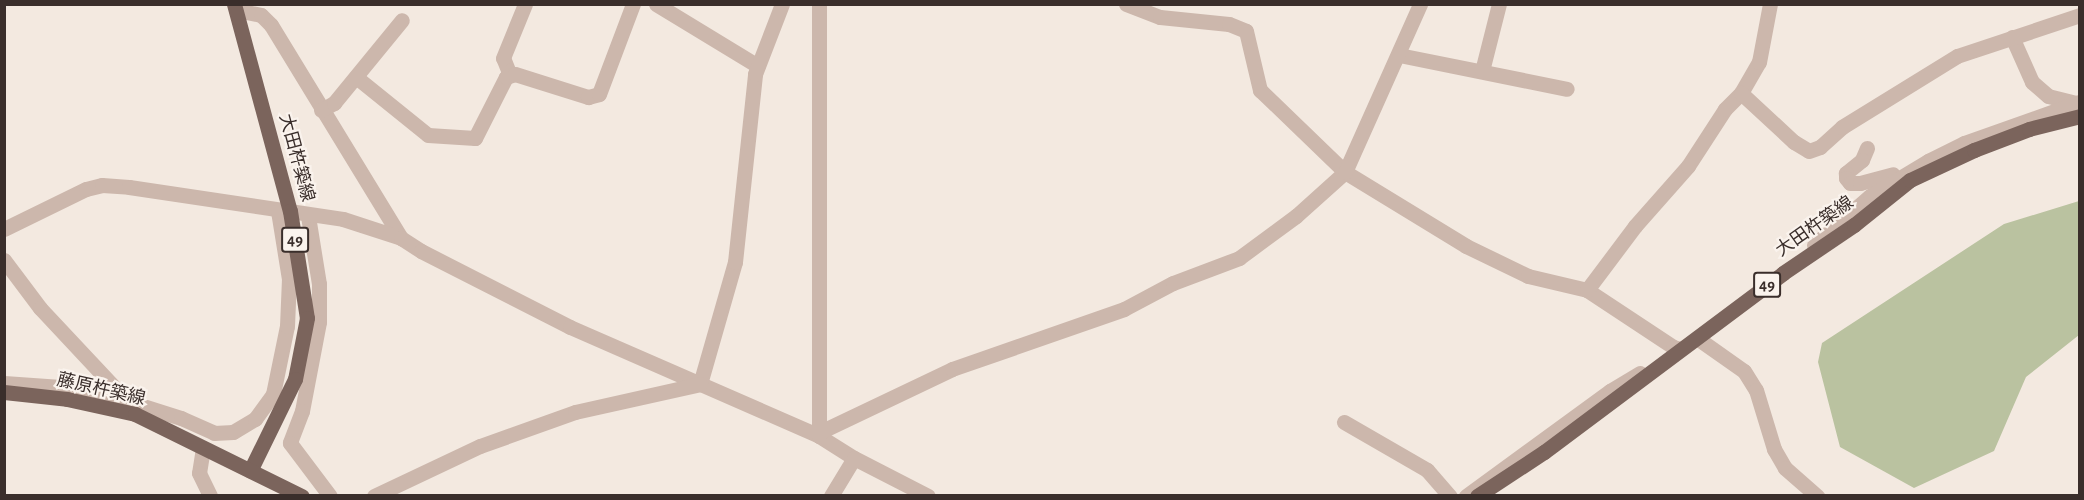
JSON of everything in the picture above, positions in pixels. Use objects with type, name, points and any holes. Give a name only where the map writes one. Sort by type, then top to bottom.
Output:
[{"type":"main road","name":"大田杵築線","points":[[235,7],[307,318],[295,379],[250,471]]},
{"type":"main road","name":"大田杵築線","points":[[1477,495],[1544,452],[1677,348],[1697,338],[1783,273],[1854,225],[1906,178],[2029,129],[2079,106]]},
{"type":"main road","name":"藤原杵築線","points":[[4,392],[131,407],[250,471]]},
{"type":"main road","points":[[250,471],[302,495]]},
{"type":"street","points":[[510,75],[503,58],[525,4]]},
{"type":"street","points":[[356,77],[428,135],[475,138],[506,77],[510,75],[515,74],[588,97],[599,94],[633,4]]},
{"type":"street","points":[[656,4],[758,66]]},
{"type":"street","points":[[700,384],[735,262],[749,119],[758,66],[782,4]]},
{"type":"street","points":[[819,4],[819,434]]},
{"type":"street","points":[[1126,4],[1160,17],[1229,24],[1246,31],[1260,90],[1345,172],[1466,246],[1528,276],[1587,290],[1677,348]]},
{"type":"street","points":[[819,434],[952,369],[1124,309],[1173,283],[1239,258],[1296,216],[1345,172],[1420,4]]},
{"type":"street","points":[[1482,71],[1499,4]]},
{"type":"street","points":[[1587,290],[1635,226],[1688,166],[1725,109],[1742,93],[1759,62],[1770,4]]},
{"type":"street","points":[[235,7],[261,15],[271,25],[401,238]]},
{"type":"street","points":[[1742,93],[1794,142],[1809,151],[1820,147],[1842,127],[1957,56],[2079,15]]},
{"type":"street","points":[[321,110],[334,103],[402,20]]},
{"type":"street","points":[[2012,37],[2032,82],[2048,96],[2079,106]]},
{"type":"street","points":[[1399,55],[1567,88]]},
{"type":"street","points":[[1867,148],[1857,166],[1846,173],[1846,178],[1850,183],[1868,182],[1891,174],[1906,178]]},
{"type":"street","points":[[1466,495],[1677,348],[1829,233],[1870,196],[1906,178]]},
{"type":"street","points":[[4,229],[86,189],[102,185],[129,187],[308,216],[343,219],[401,238],[421,251],[570,327],[819,434],[854,458],[928,495]]},
{"type":"street","points":[[4,383],[61,387],[131,407],[181,418],[214,433],[233,432],[255,419],[273,394],[287,326],[289,279],[284,211]]},
{"type":"street","points":[[308,216],[319,284],[319,322],[302,411],[290,443],[330,495]]},
{"type":"street","points":[[4,260],[40,308],[131,407]]},
{"type":"street","points":[[1697,338],[1744,371],[1756,390],[1774,449],[1785,468],[1817,495]]},
{"type":"street","points":[[374,495],[480,446],[575,412],[700,384]]},
{"type":"street","points":[[1344,422],[1427,470],[1450,495]]},
{"type":"street","points":[[203,447],[199,473],[210,495]]},
{"type":"street","points":[[831,495],[854,458]]},
{"type":"green space","points":[[2079,201],[2079,335],[2026,377],[1994,451],[1914,488],[1840,447],[1818,362],[1822,343],[2004,224]]}]
